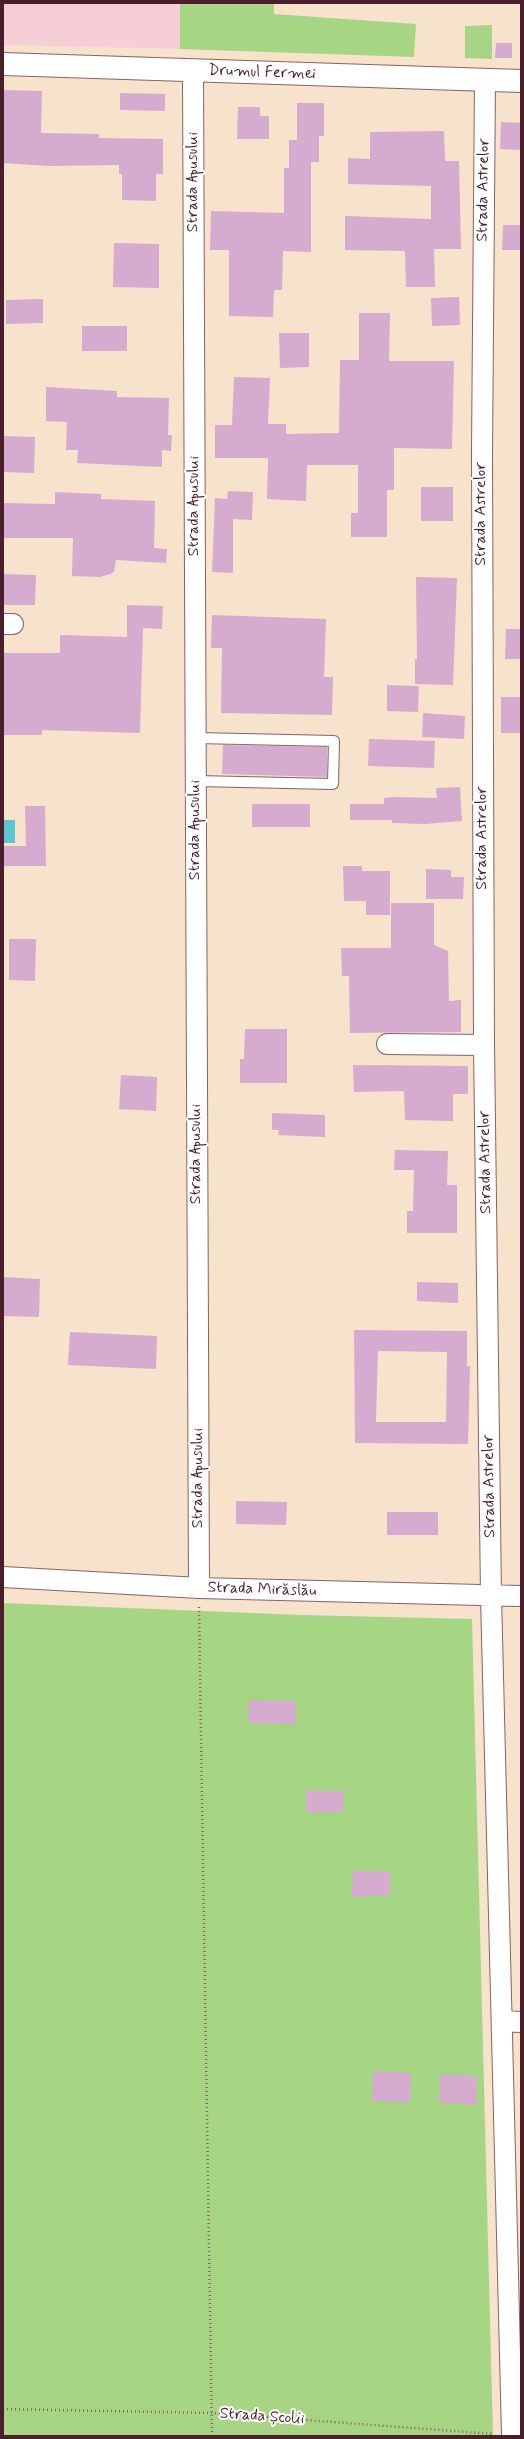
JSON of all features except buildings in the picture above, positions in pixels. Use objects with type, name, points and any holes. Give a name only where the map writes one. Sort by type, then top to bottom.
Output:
[{"type":"street","name":"Drumul Fermei","points":[[3,64],[521,81]]},
{"type":"street","name":"Strada Apusului","points":[[193,71],[199,1588]]},
{"type":"street","name":"Strada Astrelor","points":[[486,80],[482,452],[484,1045],[491,1596],[511,2022],[517,2435]]},
{"type":"street","points":[[387,1044],[484,1045]]},
{"type":"street","name":"Strada Mirăslău","points":[[3,1577],[199,1588],[521,1596]]},
{"type":"lane","points":[[196,738],[334,741],[333,784],[196,781]]},
{"type":"path","points":[[199,1588],[212,2436]]},
{"type":"path","name":"Strada Școlii","points":[[3,2409],[212,2413],[517,2435]]},
{"type":"shaded area","points":[[3,3],[180,3],[180,49],[3,45]]},
{"type":"green space","points":[[180,3],[274,3],[274,14],[416,24],[414,57],[180,49]]},
{"type":"green space","points":[[492,25],[492,59],[465,58],[465,26]]},
{"type":"green space","points":[[3,1603],[302,1615],[472,1619],[493,2436],[3,2436]]},
{"type":"water","points":[[3,820],[15,820],[15,843],[3,843]]}]
